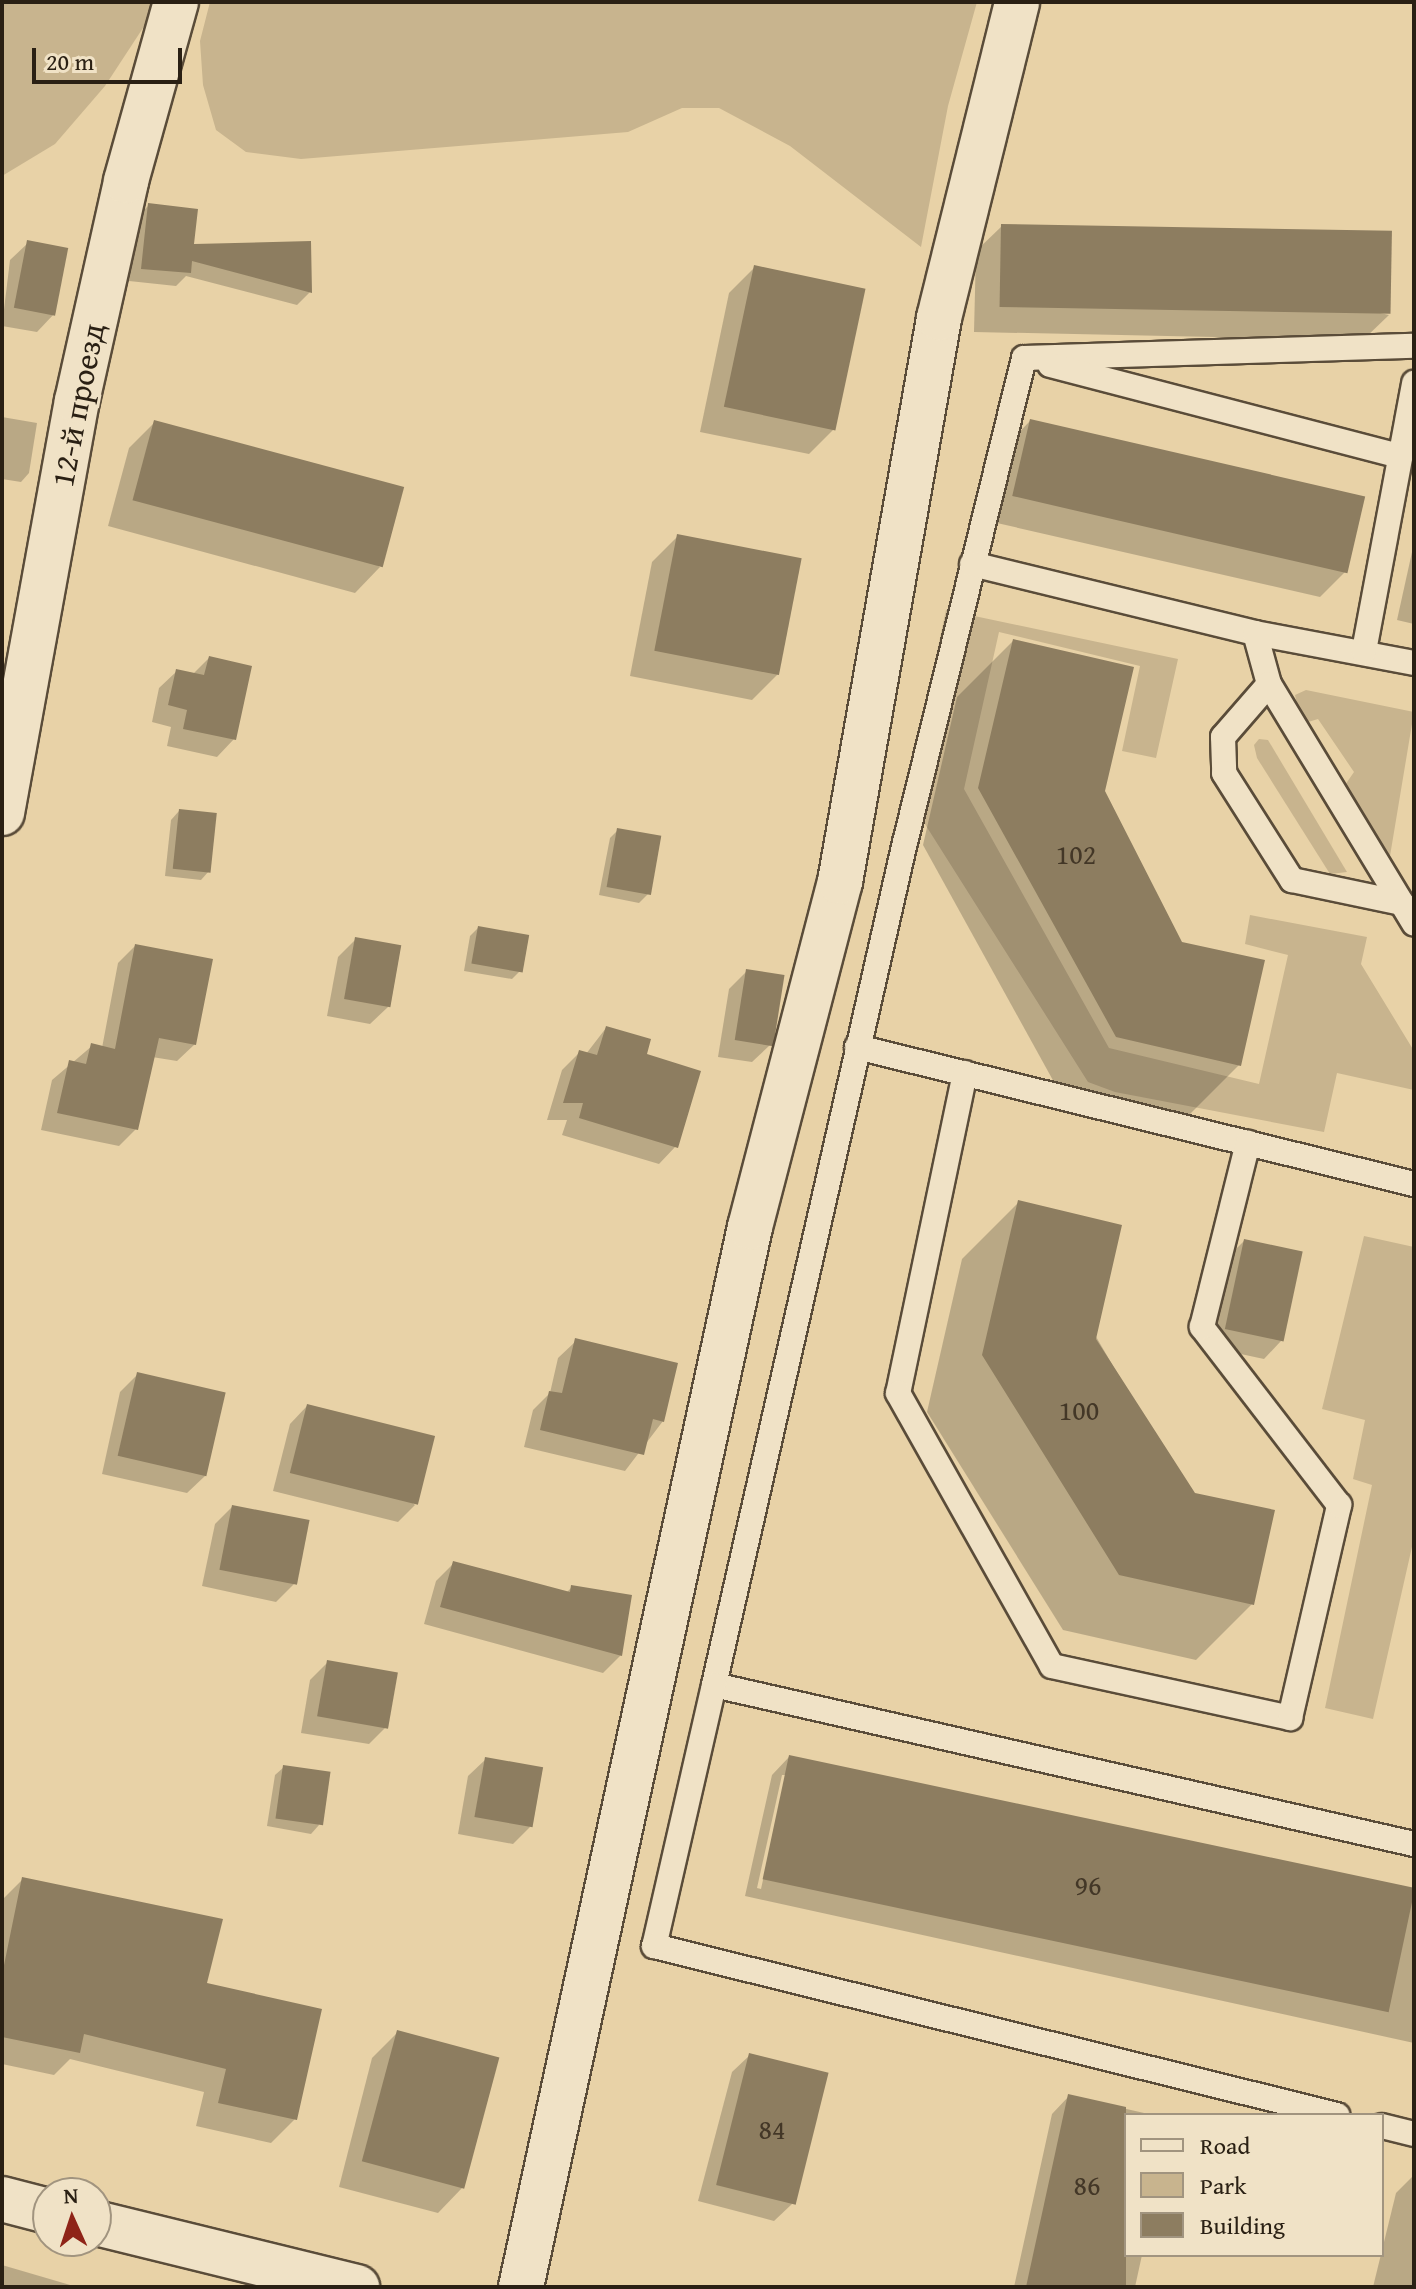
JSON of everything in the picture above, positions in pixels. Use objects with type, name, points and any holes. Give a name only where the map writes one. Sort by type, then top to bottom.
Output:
[{"type":"street","name":"12-й проезд","points":[[2,813],[77,401],[126,181],[176,2]]},
{"type":"street","points":[[521,2287],[750,1227],[840,882],[939,318],[1017,2]]},
{"type":"street","points":[[2,2199],[32,2207]]},
{"type":"street","points":[[112,2227],[357,2287]]},
{"type":"lane","points":[[1024,358],[1414,346]]},
{"type":"lane","points":[[1024,358],[1400,456]]},
{"type":"lane","points":[[1024,358],[857,1047],[654,1946],[1329,2113]]},
{"type":"lane","points":[[1364,651],[1414,383]]},
{"type":"lane","points":[[972,564],[1255,633],[1364,651],[1414,663]]},
{"type":"lane","points":[[1255,633],[1269,684],[1408,913]]},
{"type":"lane","points":[[1269,684],[1223,737],[1224,773],[1292,880],[1408,913]]},
{"type":"lane","points":[[857,1047],[1414,1184]]},
{"type":"lane","points":[[965,1073],[898,1393],[1052,1666],[1290,1718],[1339,1505],[1202,1327],[1248,1143]]},
{"type":"lane","points":[[714,1685],[1414,1844]]},
{"type":"lane","points":[[1384,2126],[1414,2134]]},
{"type":"green space","points":[[2,2],[160,2],[105,86],[55,144],[2,176]]},
{"type":"green space","points":[[210,2],[977,2],[948,106],[921,247],[790,146],[719,108],[682,108],[628,132],[301,159],[246,152],[216,130],[203,85],[200,41]]},
{"type":"green space","points":[[946,610],[1178,659],[1156,758],[1122,751],[1140,666],[999,632],[964,789],[1109,1048],[1259,1084],[1288,955],[1245,944],[1250,915],[1367,937],[1361,964],[1414,1051],[1414,1090],[1337,1073],[1324,1132],[1115,1092],[1088,1082],[911,802],[909,783]]},
{"type":"green space","points":[[1306,690],[1414,712],[1390,856],[1345,785],[1354,772],[1318,719],[1305,723],[1295,695]]},
{"type":"green space","points":[[1259,739],[1268,740],[1347,872],[1330,874],[1257,758],[1254,745]]},
{"type":"green space","points":[[1364,1236],[1414,1247],[1414,1538],[1373,1719],[1325,1708],[1372,1485],[1353,1479],[1365,1420],[1322,1409]]},
{"type":"building","points":[[148,203],[198,209],[194,244],[311,241],[312,293],[192,261],[191,273],[141,269]]},
{"type":"building","points":[[1001,224],[1392,231],[1390,314],[1000,307]]},
{"type":"building","points":[[27,240],[68,248],[55,316],[14,308]]},
{"type":"building","points":[[754,265],[866,289],[835,431],[724,407]]},
{"type":"building","points":[[1030,419],[1365,496],[1347,573],[1012,496]]},
{"type":"building","points":[[154,420],[404,487],[383,567],[133,500]]},
{"type":"building","points":[[677,534],[802,558],[779,675],[654,651]]},
{"type":"building","points":[[1013,639],[1134,667],[1105,791],[1182,942],[1265,960],[1241,1066],[1116,1037],[978,788]]},
{"type":"building","points":[[209,656],[252,666],[236,740],[183,729],[187,710],[168,705],[176,669],[204,675]]},
{"type":"building","points":[[179,809],[217,813],[211,873],[173,869]]},
{"type":"building","points":[[617,828],[661,836],[651,895],[607,887]]},
{"type":"building","points":[[478,926],[529,935],[523,972],[471,963]]},
{"type":"building","points":[[355,937],[401,945],[390,1007],[344,999]]},
{"type":"building","points":[[135,944],[213,959],[196,1045],[159,1038],[138,1130],[57,1113],[69,1060],[86,1064],[91,1043],[115,1049]]},
{"type":"building","points":[[746,969],[785,975],[773,1046],[735,1040]]},
{"type":"building","points":[[606,1026],[651,1039],[647,1054],[701,1071],[678,1148],[579,1118],[583,1103],[563,1103],[579,1050],[597,1055]]},
{"type":"building","points":[[1018,1200],[1122,1225],[1096,1339],[1195,1493],[1275,1510],[1254,1605],[1119,1575],[982,1355]]},
{"type":"building","points":[[1244,1239],[1303,1251],[1284,1341],[1225,1329]]},
{"type":"building","points":[[575,1338],[678,1363],[664,1422],[653,1419],[644,1455],[540,1430],[549,1391],[562,1393]]},
{"type":"building","points":[[137,1372],[226,1392],[206,1476],[118,1456]]},
{"type":"building","points":[[307,1404],[435,1436],[418,1505],[290,1473]]},
{"type":"building","points":[[232,1505],[310,1520],[297,1585],[219,1570]]},
{"type":"building","points":[[453,1561],[570,1592],[571,1585],[632,1595],[622,1656],[440,1607]]},
{"type":"building","points":[[327,1660],[398,1673],[388,1729],[317,1716]]},
{"type":"building","points":[[789,1755],[1414,1888],[1389,2012],[763,1879]]},
{"type":"building","points":[[485,1757],[543,1767],[533,1827],[474,1817]]},
{"type":"building","points":[[283,1765],[331,1772],[323,1825],[275,1818]]},
{"type":"building","points":[[22,1877],[223,1919],[207,1983],[322,2009],[297,2120],[218,2103],[226,2069],[84,2034],[80,2053],[2,2037],[2,1975]]},
{"type":"building","points":[[397,2030],[499,2057],[464,2189],[362,2161]]},
{"type":"building","points":[[749,2053],[829,2073],[796,2205],[716,2185]]},
{"type":"building","points":[[1068,2094],[1126,2107],[1126,2287],[1026,2287]]}]
